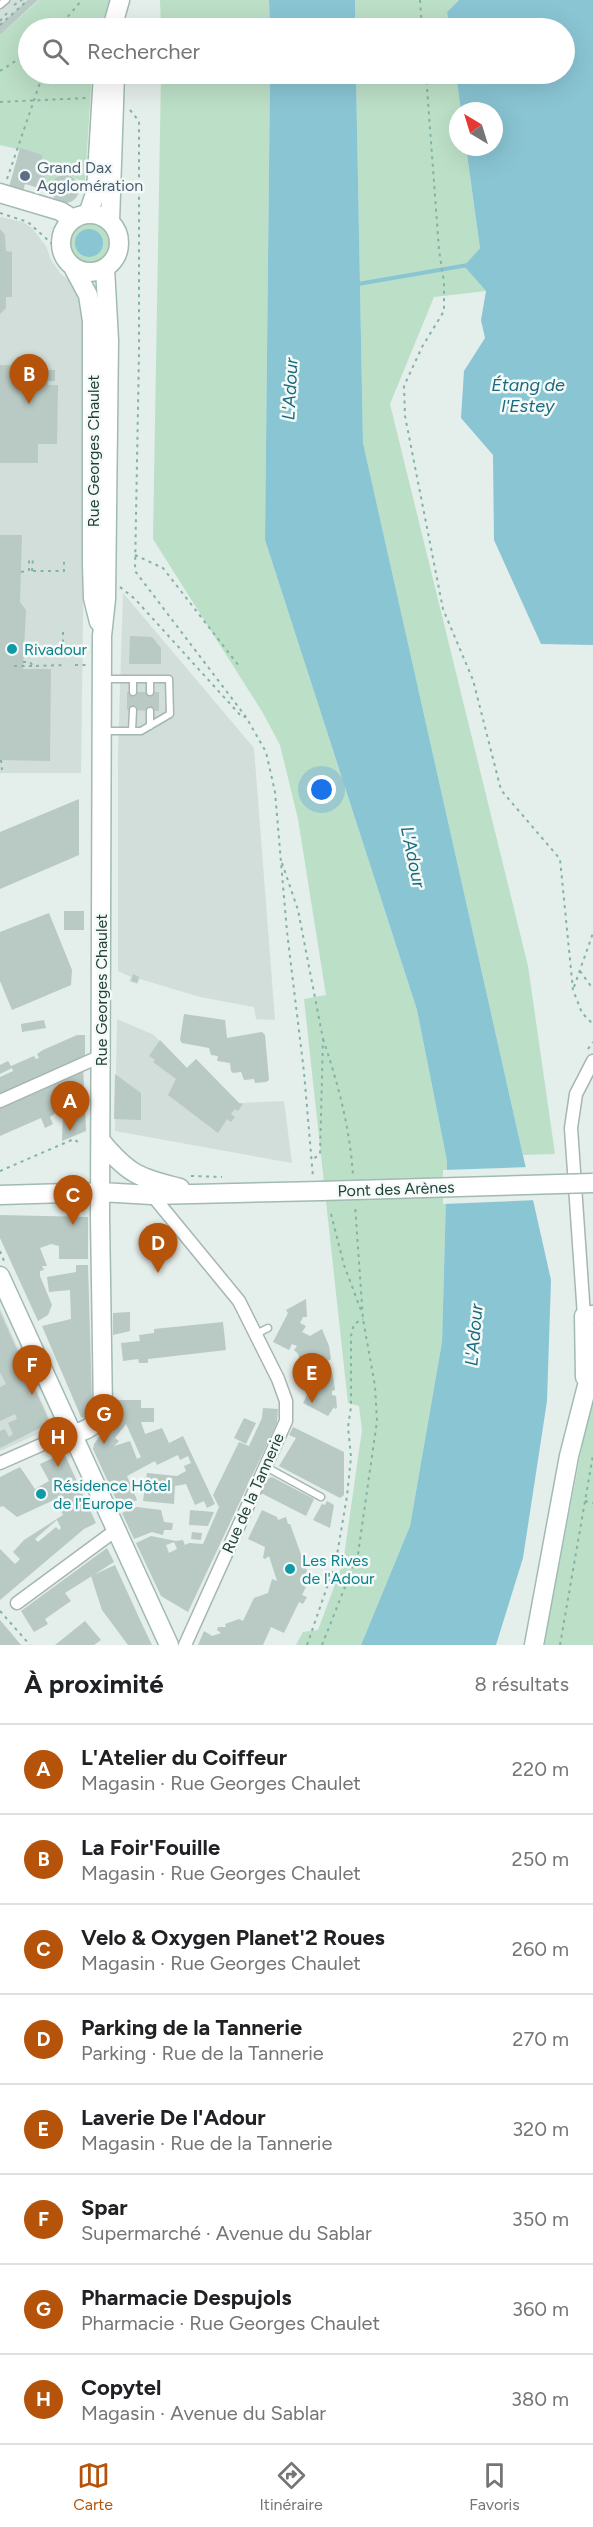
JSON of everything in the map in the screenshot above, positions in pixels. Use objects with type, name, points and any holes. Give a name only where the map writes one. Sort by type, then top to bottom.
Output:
[{"type":"main road","points":[[115,18],[120,0]]},
{"type":"main road","points":[[126,18],[130,0]]},
{"type":"main road","points":[[61,246],[67,224],[81,216],[96,191],[102,84]]},
{"type":"main road","points":[[110,222],[115,84]]},
{"type":"main road","points":[[0,202],[36,212],[46,220],[61,246],[66,262],[74,269],[95,272],[105,268],[116,257],[118,235],[110,222],[96,215],[81,216],[60,211],[3,189]]},
{"type":"main road","name":"Rue Georges Chaulet","points":[[72,1434],[94,1425],[103,1411],[106,1283],[101,1192],[102,636],[106,599],[109,340],[105,268]]},
{"type":"main road","name":"Rue Georges Chaulet","points":[[74,269],[88,295],[92,321],[93,598],[102,636]]},
{"type":"main road","points":[[101,1141],[123,1167],[144,1180],[199,1193]]},
{"type":"main road","name":"Pont des Arènes","points":[[199,1193],[321,1185],[593,1183]]},
{"type":"main road","points":[[0,1195],[101,1192],[152,1196],[199,1193]]},
{"type":"main road","points":[[0,1276],[169,1645]]},
{"type":"main road","points":[[585,1394],[589,1315]]},
{"type":"main road","points":[[534,1645],[569,1456],[593,1362]]},
{"type":"street","points":[[0,1101],[101,1056]]},
{"type":"street","points":[[589,1315],[571,1128],[576,1094],[593,1061]]},
{"type":"street","name":"Rue de la Tannerie","points":[[152,1196],[202,1263],[239,1301],[278,1379],[286,1401],[286,1421],[185,1645]]},
{"type":"street","points":[[0,1463],[59,1437],[72,1434]]},
{"type":"street","points":[[17,1603],[116,1530]]},
{"type":"lane","points":[[0,5],[6,0]]},
{"type":"lane","points":[[103,679],[169,679],[170,714],[141,731],[103,731]]},
{"type":"lane","points":[[133,679],[133,692]]},
{"type":"lane","points":[[150,679],[150,692]]},
{"type":"lane","points":[[132,731],[133,710]]},
{"type":"lane","points":[[150,711],[150,726]]},
{"type":"lane","points":[[255,1335],[268,1328]]},
{"type":"lane","points":[[265,1467],[321,1497]]},
{"type":"path","points":[[0,23],[12,6],[22,0]]},
{"type":"path","points":[[0,23],[28,0]]},
{"type":"path","points":[[68,18],[82,0]]},
{"type":"path","points":[[420,0],[421,18]]},
{"type":"path","points":[[0,71],[18,59]]},
{"type":"path","points":[[3,189],[39,84]]},
{"type":"path","points":[[427,84],[439,250],[444,282],[444,311],[422,347],[404,386],[405,416],[443,609],[473,680],[501,790],[560,859],[573,990],[582,1013],[593,1024]]},
{"type":"path","points":[[0,102],[92,98]]},
{"type":"path","points":[[124,102],[139,121],[139,352],[135,571],[246,717],[266,752],[275,792],[313,1178],[321,1185]]},
{"type":"path","points":[[0,213],[28,222],[61,246]]},
{"type":"path","points":[[135,555],[163,568],[239,666]]},
{"type":"path","points":[[30,571],[31,558]]},
{"type":"path","points":[[21,572],[64,571],[63,562]]},
{"type":"path","points":[[135,599],[242,717],[246,717]]},
{"type":"path","points":[[29,651],[65,650],[63,630]]},
{"type":"path","points":[[75,650],[86,649]]},
{"type":"path","points":[[23,662],[30,662],[33,666]]},
{"type":"path","points":[[14,666],[66,665]]},
{"type":"path","points":[[75,665],[87,665]]},
{"type":"path","points":[[1,760],[2,770]]},
{"type":"path","points":[[281,859],[298,910],[323,1038],[340,1089],[352,1154],[353,1176]]},
{"type":"path","points":[[573,990],[593,933]]},
{"type":"path","points":[[580,970],[593,988]]},
{"type":"path","points":[[312,1160],[320,1154],[323,1038]]},
{"type":"path","points":[[0,1171],[74,1139],[79,1143]]},
{"type":"path","points":[[184,1177],[226,1177]]},
{"type":"path","points":[[322,1645],[358,1554],[377,1421],[375,1386],[363,1319],[354,1198]]},
{"type":"path","points":[[331,1214],[344,1265],[363,1319]]},
{"type":"path","points":[[307,1645],[336,1560],[340,1539],[351,1456],[348,1426],[351,1407],[351,1336],[354,1324],[363,1319]]},
{"type":"path","points":[[560,1645],[593,1455]]},
{"type":"path","points":[[585,1501],[593,1503]]},
{"type":"path","points":[[0,1611],[30,1645]]},
{"type":"shaded area","points":[[0,0],[38,0],[0,34]]},
{"type":"shaded area","points":[[0,217],[23,222],[32,228],[46,246],[51,260],[61,274],[72,282],[84,306],[85,466],[81,773],[0,773]]},
{"type":"shaded area","points":[[123,593],[254,748],[275,1020],[256,1019],[254,1007],[200,997],[140,979],[137,984],[129,981],[131,977],[118,971],[118,754]]},
{"type":"shaded area","points":[[117,1019],[154,1035],[186,1068],[196,1059],[239,1103],[284,1101],[292,1163],[115,1131]]},
{"type":"shaded area","points":[[0,1308],[53,1427],[0,1451]]},
{"type":"green space","points":[[39,0],[110,0],[104,18],[19,18]]},
{"type":"green space","points":[[160,0],[269,0],[270,18],[161,18]]},
{"type":"green space","points":[[355,0],[459,0],[447,12],[448,18],[355,18]]},
{"type":"green space","points":[[18,19],[18,84],[91,84],[85,181],[61,175],[52,183],[53,196],[42,189],[46,175],[38,173],[43,155],[0,145],[0,35]]},
{"type":"green space","points":[[161,84],[270,84],[265,540],[417,1010],[447,1161],[442,1342],[410,1526],[361,1645],[296,1645],[303,1632],[318,1630],[343,1563],[362,1430],[359,1406],[348,1403],[304,999],[326,995],[298,819],[280,745],[263,713],[153,539]]},
{"type":"green space","points":[[356,84],[457,84],[460,102],[449,102],[449,156],[467,156],[480,248],[464,266],[486,291],[434,297],[390,404],[528,966],[555,1154],[523,1155],[363,443]]},
{"type":"green space","points":[[91,222],[104,228],[111,241],[103,259],[88,264],[74,257],[70,249],[69,238],[77,226]]},
{"type":"green space","points":[[593,1393],[593,1645],[544,1645],[591,1399]]},
{"type":"water","points":[[269,0],[355,0],[355,18],[270,18]]},
{"type":"water","name":"Étang de l'Estey","points":[[459,0],[593,0],[593,645],[541,644],[494,540],[493,455],[461,418],[464,371],[485,338],[481,320],[486,291],[464,266],[480,248],[467,156],[503,156],[503,102],[460,102],[457,84],[575,84],[575,18],[448,18],[447,12]]},
{"type":"water","name":"L'Adour","points":[[270,84],[356,84],[363,443],[551,1280],[547,1401],[523,1558],[496,1645],[361,1645],[410,1526],[442,1342],[447,1161],[417,1010],[265,540]]},
{"type":"water","points":[[89,229],[99,233],[103,243],[99,253],[89,257],[79,253],[75,243],[79,233]]},
{"type":"pier","points":[[529,1167],[537,1200],[443,1204],[443,1170]]},
{"type":"building","points":[[28,0],[38,0],[0,35],[0,25]]},
{"type":"building","points":[[20,148],[43,155],[38,173],[46,175],[42,189],[25,184],[23,191],[9,187]]},
{"type":"building","points":[[65,175],[75,179],[79,189],[75,199],[65,203],[55,199],[51,189],[55,179]]},
{"type":"building","points":[[0,229],[5,235],[6,251],[12,252],[12,297],[6,297],[6,308],[0,314]]},
{"type":"building","points":[[0,365],[40,366],[40,376],[44,376],[44,370],[55,370],[55,381],[48,381],[48,385],[58,385],[57,444],[38,444],[38,463],[0,463]]},
{"type":"building","name":"Rivadour","points":[[0,535],[22,535],[20,602],[26,610],[23,669],[51,669],[50,761],[0,760]]},
{"type":"building","points":[[130,636],[152,637],[161,648],[161,664],[129,664]]},
{"type":"building","points":[[127,692],[159,692],[159,711],[127,710]]},
{"type":"building","points":[[79,799],[79,855],[0,889],[0,832]]},
{"type":"building","points":[[64,911],[84,911],[84,930],[64,930]]},
{"type":"building","points":[[49,913],[72,970],[71,985],[12,1010],[0,981],[0,932]]},
{"type":"building","points":[[133,974],[139,977],[137,983],[131,981]]},
{"type":"building","points":[[184,1014],[225,1020],[227,1038],[262,1032],[265,1035],[269,1080],[255,1083],[254,1079],[244,1080],[241,1072],[231,1071],[230,1063],[217,1061],[218,1056],[211,1055],[209,1048],[182,1043],[180,1040]]},
{"type":"building","points":[[44,1020],[46,1028],[22,1032],[21,1024]]},
{"type":"building","points":[[77,1035],[85,1035],[85,1057],[0,1095],[0,1077],[13,1071],[12,1068],[0,1074],[0,1065],[8,1061],[11,1066],[34,1056],[36,1059],[39,1058],[37,1054],[43,1050]]},
{"type":"building","points":[[160,1040],[187,1068],[196,1059],[239,1103],[243,1104],[238,1111],[235,1109],[231,1114],[235,1117],[231,1122],[227,1119],[218,1133],[168,1095],[176,1079],[153,1062],[155,1060],[149,1056]]},
{"type":"building","points":[[83,1066],[86,1131],[62,1141],[63,1108],[50,1117],[53,1124],[45,1128],[41,1118],[0,1136],[0,1106]]},
{"type":"building","points":[[115,1074],[141,1093],[141,1120],[114,1119]]},
{"type":"building","points":[[0,1215],[88,1217],[88,1259],[59,1259],[59,1246],[51,1244],[40,1248],[47,1266],[42,1266],[44,1270],[40,1271],[40,1276],[52,1305],[48,1315],[38,1321],[0,1238]]},
{"type":"building","points":[[76,1265],[88,1265],[92,1399],[91,1413],[85,1418],[81,1417],[42,1326],[71,1319],[70,1290],[49,1292],[47,1277],[76,1272]]},
{"type":"building","points":[[306,1299],[307,1317],[303,1317],[300,1323],[306,1326],[302,1332],[310,1336],[322,1329],[329,1346],[331,1359],[328,1361],[335,1390],[332,1391],[332,1395],[336,1396],[337,1408],[334,1407],[328,1416],[303,1403],[309,1391],[298,1354],[294,1350],[297,1346],[292,1344],[289,1350],[273,1342],[288,1313],[286,1310]]},
{"type":"building","points":[[0,1312],[50,1423],[0,1448],[0,1431],[5,1429],[9,1437],[13,1434],[8,1423],[17,1419],[15,1414],[0,1421],[0,1387],[6,1384],[0,1372]]},
{"type":"building","points":[[130,1312],[130,1331],[113,1335],[113,1313]]},
{"type":"building","points":[[223,1322],[226,1350],[148,1359],[148,1363],[139,1363],[138,1359],[123,1361],[121,1343],[140,1341],[139,1335],[154,1333],[154,1329]]},
{"type":"building","points":[[111,1400],[141,1400],[141,1408],[154,1408],[154,1422],[141,1422],[145,1434],[162,1428],[169,1443],[183,1436],[215,1504],[207,1508],[204,1501],[195,1505],[186,1484],[175,1486],[174,1504],[143,1501],[147,1473],[177,1476],[186,1471],[184,1466],[191,1463],[188,1456],[180,1460],[178,1455],[157,1465],[155,1461],[127,1476],[137,1500],[120,1508],[93,1449],[111,1420]],"holes":[[[126,1424],[141,1457],[137,1459],[130,1441],[114,1446],[119,1441],[115,1438]]]},
{"type":"building","points":[[263,1408],[278,1409],[277,1423],[188,1612],[161,1596],[136,1543],[151,1536],[176,1541],[183,1540],[185,1545],[203,1544],[219,1507],[213,1495],[239,1442],[249,1446],[262,1418]],"holes":[[[174,1542],[177,1549],[169,1553],[166,1545]]]},
{"type":"building","points":[[244,1418],[256,1423],[246,1444],[234,1438]]},
{"type":"building","points":[[293,1427],[344,1452],[344,1495],[340,1498],[279,1466],[296,1438],[289,1435]]},
{"type":"building","points":[[64,1453],[96,1523],[84,1529],[0,1600],[0,1549],[15,1564],[20,1559],[13,1552],[24,1540],[63,1515],[56,1499],[17,1517],[3,1506],[0,1507],[0,1477],[20,1467],[35,1489],[49,1481],[40,1464]],"holes":[[[57,1520],[61,1528],[59,1530],[56,1527],[38,1542],[35,1539]]]},
{"type":"building","points":[[272,1477],[314,1499],[306,1516],[259,1492],[266,1479]]},
{"type":"building","points":[[327,1501],[334,1505],[330,1528],[313,1520],[322,1504],[325,1505]]},
{"type":"building","points":[[137,1507],[161,1510],[164,1522],[173,1523],[172,1530],[164,1530],[163,1535],[152,1532],[134,1539],[122,1513]]},
{"type":"building","points":[[190,1510],[214,1512],[208,1526],[189,1525]]},
{"type":"building","name":"Les Rives de l'Adour","points":[[262,1510],[277,1517],[278,1520],[286,1517],[290,1524],[310,1579],[302,1595],[307,1597],[303,1604],[299,1602],[284,1633],[271,1627],[263,1645],[198,1645],[204,1631],[212,1636],[221,1633],[217,1630],[218,1627],[226,1627],[225,1624],[239,1619],[243,1621],[254,1598],[268,1593],[272,1579],[277,1581],[269,1556],[263,1558],[265,1547],[248,1539]]},
{"type":"building","points":[[192,1532],[202,1533],[201,1540],[191,1539]]},
{"type":"building","points":[[107,1548],[114,1562],[65,1593],[71,1601],[45,1619],[48,1624],[34,1632],[21,1611]]},
{"type":"building","points":[[115,1565],[152,1645],[128,1645],[102,1610],[91,1576]]},
{"type":"building","points":[[0,1620],[11,1633],[21,1645],[0,1645]]},
{"type":"building","points":[[85,1621],[101,1640],[94,1645],[55,1645]]},
{"type":"waterway","points":[[358,284],[468,265]]},
{"type":"place","name":"Grand Dax Agglomération","points":[[25,176]]},
{"type":"place","name":"La Foir'Fouille","points":[[29,404]]},
{"type":"place","name":"Rivadour","points":[[12,649]]},
{"type":"place","name":"L'Atelier du Coiffeur","points":[[70,1131]]},
{"type":"place","name":"Velo & Oxygen Planet'2 Roues","points":[[73,1225]]},
{"type":"place","name":"Parking de la Tannerie","points":[[158,1273]]},
{"type":"place","name":"Spar","points":[[32,1395]]},
{"type":"place","name":"Laverie De l'Adour","points":[[312,1403]]},
{"type":"place","name":"Pharmacie Despujols","points":[[104,1444]]},
{"type":"place","name":"Copytel","points":[[58,1467]]},
{"type":"place","name":"Résidence Hôtel de l'Europe","points":[[41,1494]]},
{"type":"place","name":"Les Rives de l'Adour","points":[[290,1569]]}]
